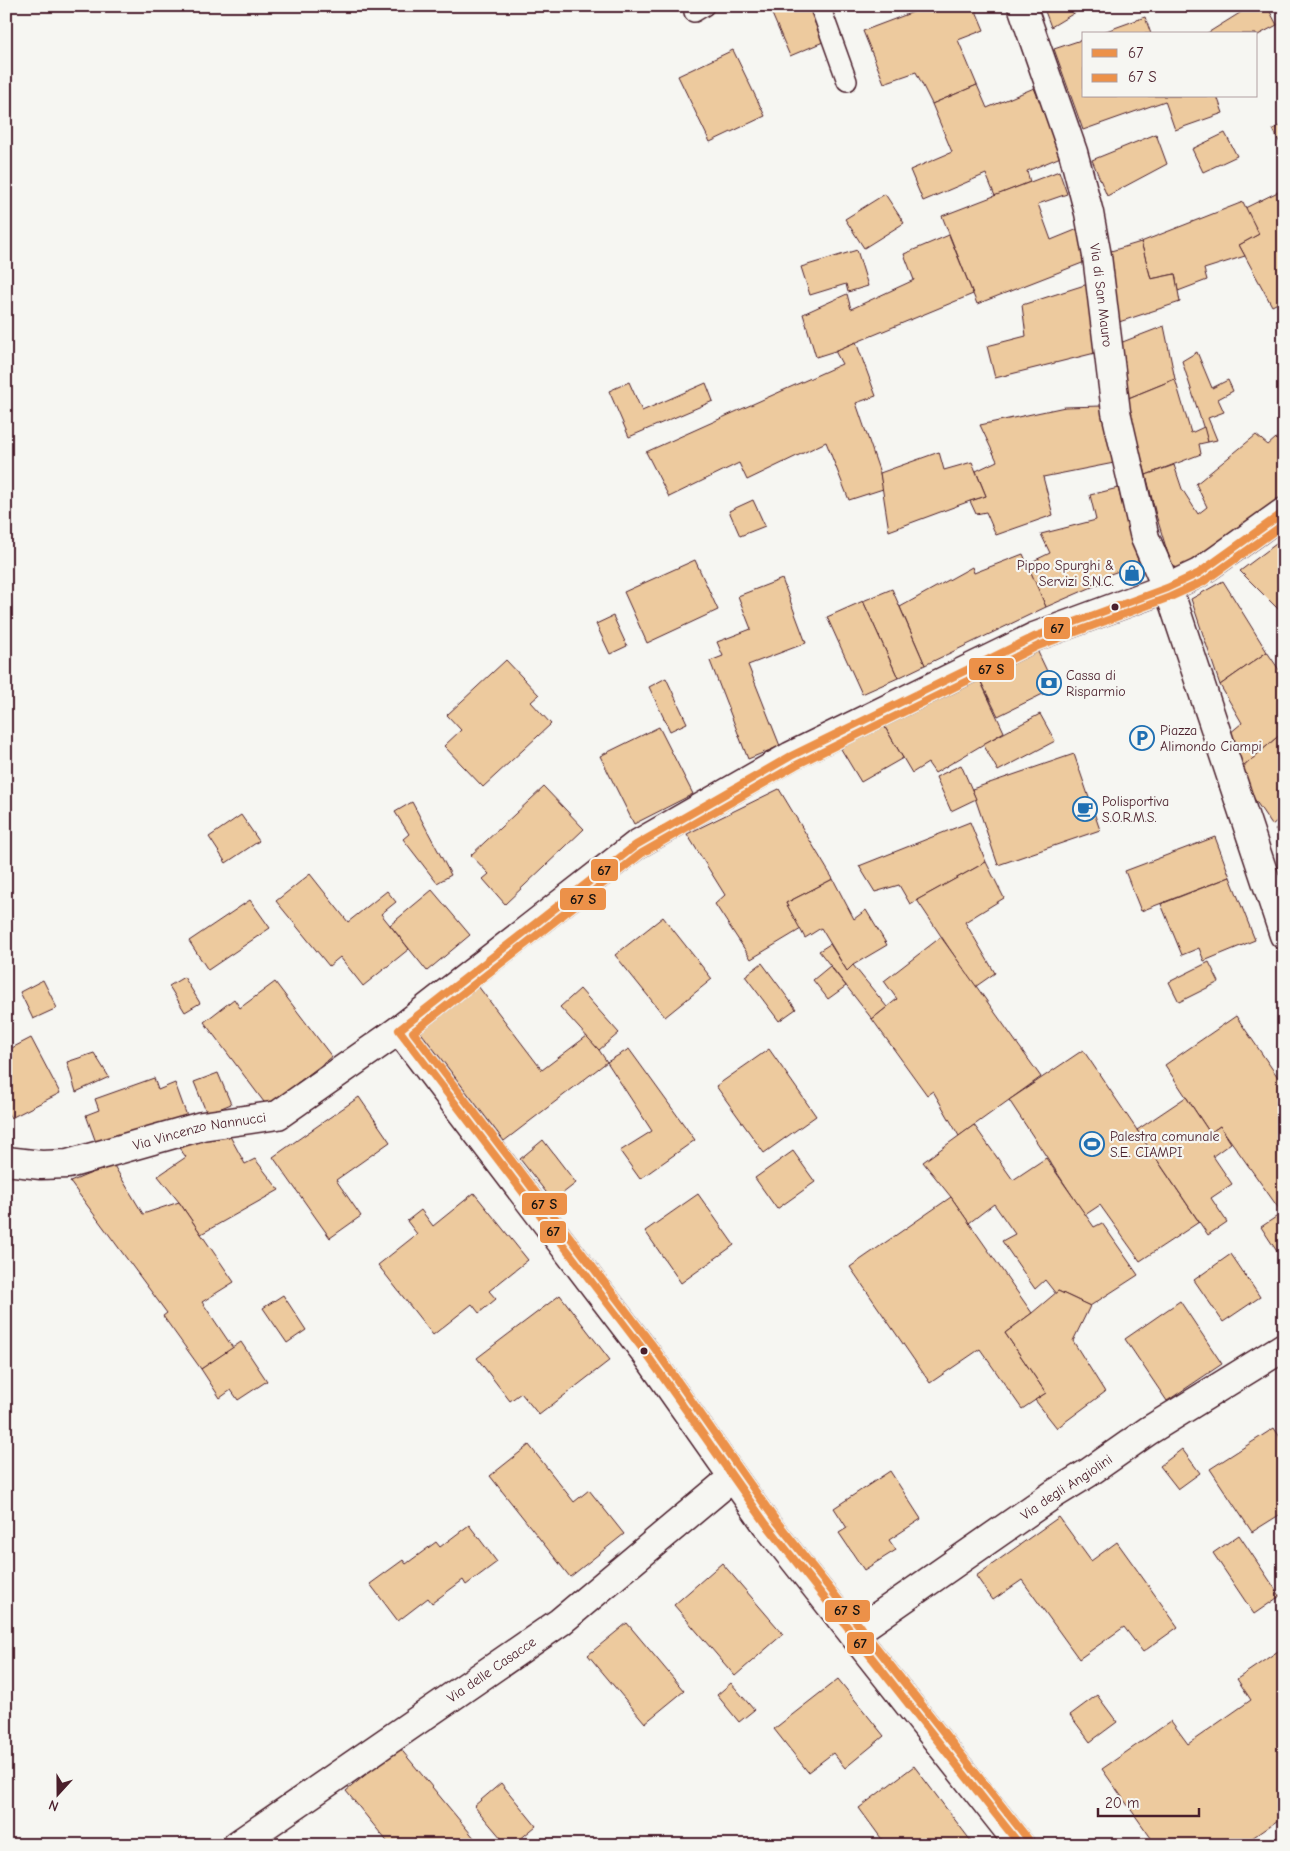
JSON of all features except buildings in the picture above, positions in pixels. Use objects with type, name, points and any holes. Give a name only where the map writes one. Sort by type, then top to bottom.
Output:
[{"type":"street","name":"Via di San Mauro","points":[[1022,6],[1073,152],[1089,213],[1097,256],[1116,412],[1145,538],[1167,588]]},
{"type":"street","points":[[1284,512],[1199,573],[1167,588],[1284,935]]},
{"type":"street","name":"Via Vincenzo Nannucci","points":[[6,1161],[33,1165],[68,1164],[202,1126],[278,1115],[399,1030],[636,845],[791,756],[1034,637],[1167,588]]},
{"type":"street","points":[[399,1030],[645,1352],[766,1524],[1020,1845]]},
{"type":"street","name":"Via degli Angiolini","points":[[853,1634],[1148,1430],[1284,1347]]},
{"type":"street","name":"Via delle Casacce","points":[[237,1845],[560,1622],[721,1487],[734,1479]]},
{"type":"lane","points":[[820,6],[847,81]]},
{"type":"transit line","name":"67","points":[[1020,1845],[766,1524],[645,1352],[399,1030],[636,845],[791,756],[1034,637],[1167,588],[1199,573],[1284,512]]},
{"type":"transit line","points":[[1028,1839],[774,1518],[653,1346],[413,1032],[642,853],[796,765],[1038,646],[1170,597],[1203,582],[1284,524]]},
{"type":"place","name":"Pippo Spurghi & Servizi S.N.C.","points":[[1132,573]]},
{"type":"place","name":"Cassa di Risparmio","points":[[1049,683]]},
{"type":"place","name":"Piazza Alimondo Ciampi","points":[[1142,738]]},
{"type":"place","name":"Polisportiva S.O.R.M.S.","points":[[1085,809]]},
{"type":"place","name":"Palestra comunale S.E. CIAMPI","points":[[1092,1144]]}]
